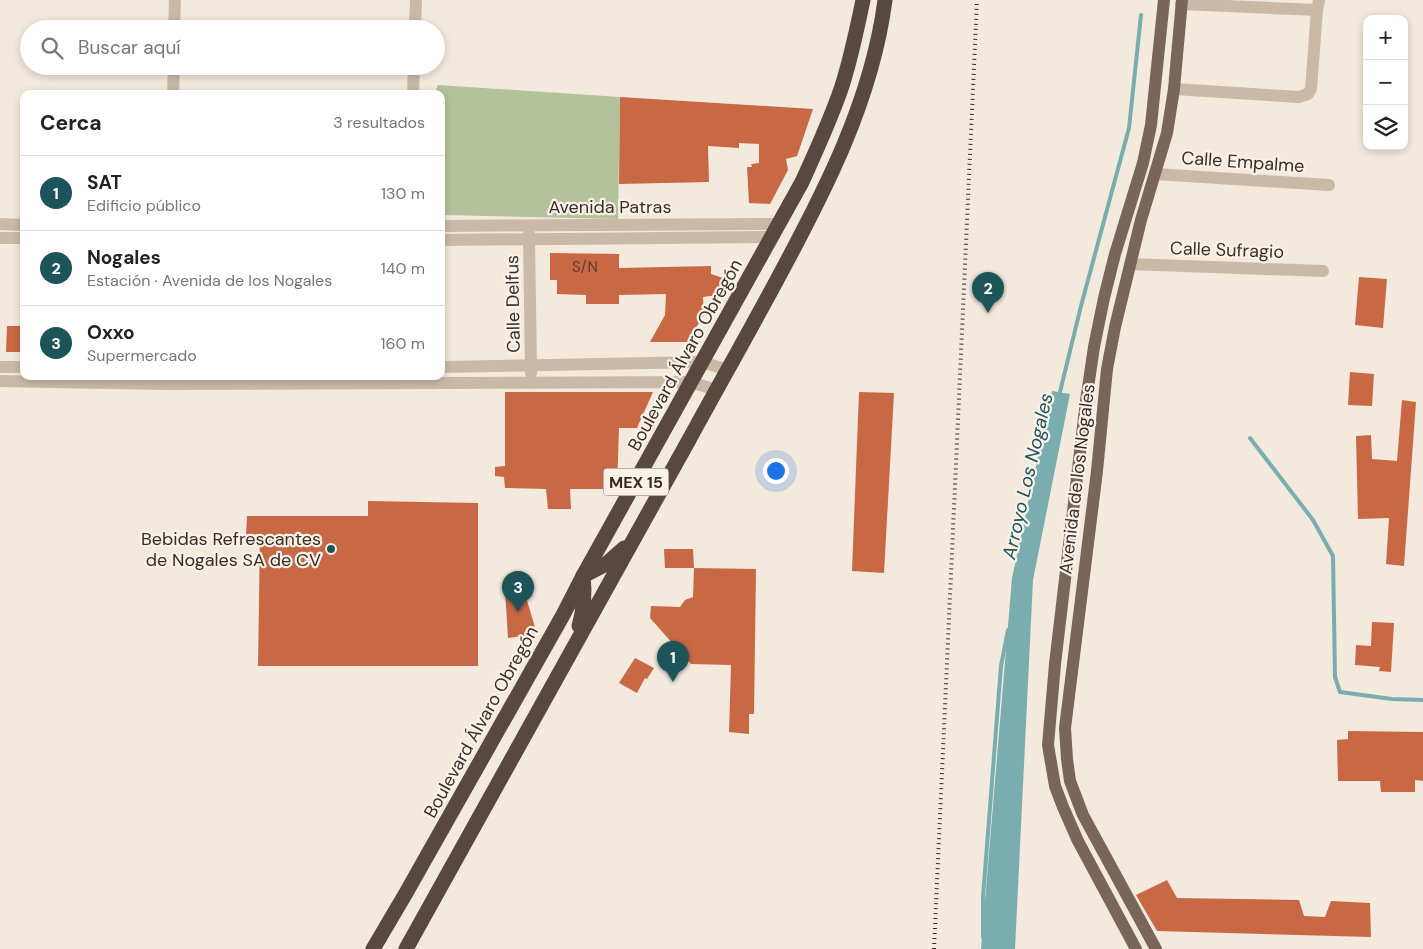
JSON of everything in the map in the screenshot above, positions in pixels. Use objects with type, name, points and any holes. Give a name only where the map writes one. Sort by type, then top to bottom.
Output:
[{"type":"highway","name":"Boulevard Álvaro Obregón","points":[[373,949],[563,615],[802,182],[842,86],[863,0]]},
{"type":"highway","name":"MEX 15","points":[[406,949],[728,370],[816,206],[856,114],[872,61],[885,0]]},
{"type":"highway","points":[[571,651],[583,614],[583,576],[606,564],[618,555],[635,536]]},
{"type":"main road","name":"Avenida de los Nogales","points":[[1136,949],[1078,841],[1063,807],[1055,786],[1048,745],[1057,645],[1094,347],[1115,254],[1145,153],[1151,124],[1164,0]]},
{"type":"main road","name":"Avenida de los Nogales","points":[[1156,949],[1083,815],[1070,781],[1065,728],[1097,471],[1107,369],[1115,326],[1141,220],[1167,133],[1174,89],[1182,2]]},
{"type":"street","points":[[174,20],[175,0]]},
{"type":"street","points":[[415,20],[416,0]]},
{"type":"street","points":[[1174,89],[1298,97],[1308,94],[1311,89],[1318,5],[1182,2]]},
{"type":"street","points":[[173,90],[174,75]]},
{"type":"street","points":[[413,90],[414,75]]},
{"type":"street","name":"Calle Empalme","points":[[1155,174],[1329,185]]},
{"type":"street","points":[[0,224],[20,225]]},
{"type":"street","name":"Avenida Patras","points":[[445,226],[530,225],[776,230]]},
{"type":"street","name":"Calle Delfus","points":[[530,225],[531,382]]},
{"type":"street","name":"Avenida Patras","points":[[445,240],[530,240],[776,230]]},
{"type":"street","points":[[0,238],[20,238]]},
{"type":"street","name":"Calle Sufragio","points":[[1130,264],[1323,271]]},
{"type":"street","points":[[445,367],[702,362],[728,370]]},
{"type":"street","points":[[0,367],[20,367]]},
{"type":"street","points":[[0,381],[691,382],[716,390]]},
{"type":"green space","points":[[438,85],[620,97],[618,219],[445,215],[445,90],[436,90]]},
{"type":"water","name":"Arroyo Los Nogales","points":[[1052,391],[1070,394],[1033,580],[1015,949],[981,949],[1012,578]]},
{"type":"building","points":[[620,97],[813,109],[797,156],[786,159],[788,170],[770,204],[749,203],[747,167],[752,167],[751,164],[759,163],[759,144],[739,143],[739,148],[708,146],[709,182],[619,184]]},
{"type":"building","points":[[550,253],[619,254],[619,268],[711,266],[711,274],[729,280],[725,285],[725,294],[703,297],[704,315],[687,342],[650,342],[665,315],[666,294],[619,295],[619,304],[586,304],[586,295],[557,294],[557,280],[550,280]]},
{"type":"building","points":[[1359,277],[1387,279],[1383,328],[1355,325]]},
{"type":"building","points":[[7,326],[20,326],[20,352],[6,352]]},
{"type":"building","points":[[1350,372],[1374,374],[1372,406],[1348,405]]},
{"type":"building","points":[[505,392],[653,392],[637,428],[619,428],[617,489],[570,489],[571,509],[548,509],[546,489],[505,488],[504,477],[495,476],[495,467],[505,466]]},
{"type":"building","points":[[859,392],[894,393],[884,573],[852,571]]},
{"type":"building","points":[[1402,400],[1416,402],[1404,566],[1386,564],[1389,518],[1358,519],[1356,436],[1371,435],[1372,459],[1397,461]]},
{"type":"building","points":[[368,501],[478,503],[478,666],[258,666],[260,534],[246,535],[247,516],[368,516]]},
{"type":"building","points":[[664,549],[693,549],[694,568],[665,568]]},
{"type":"building","points":[[694,568],[756,569],[754,714],[749,714],[749,734],[729,732],[731,665],[691,664],[650,618],[651,606],[680,607],[685,600],[693,597]]},
{"type":"building","points":[[523,587],[537,634],[508,638],[505,590]]},
{"type":"building","points":[[1372,622],[1394,623],[1391,672],[1379,671],[1380,667],[1355,665],[1356,645],[1371,646]]},
{"type":"building","points":[[635,658],[654,668],[647,679],[645,678],[637,693],[619,683]]},
{"type":"building","points":[[1348,731],[1423,732],[1423,781],[1415,780],[1415,792],[1381,792],[1380,781],[1338,781],[1337,740],[1348,739]]},
{"type":"building","points":[[1167,880],[1177,898],[1299,900],[1304,916],[1325,917],[1331,901],[1370,903],[1371,937],[1157,931],[1136,895]]},
{"type":"waterway","name":"Arroyo Los Nogales","points":[[1059,396],[1129,128],[1141,15]]},
{"type":"waterway","points":[[1250,438],[1313,520],[1333,556],[1335,677],[1340,692],[1392,699],[1423,700]]},
{"type":"waterway","name":"Arroyo Los Nogales","points":[[983,937],[983,897],[1001,666],[1008,630]]},
{"type":"railway","points":[[934,949],[977,0]]},
{"type":"place","name":"Nogales","points":[[988,313]]},
{"type":"place","name":"Bebidas Refrescantes de Nogales SA de CV","points":[[331,549]]},
{"type":"place","name":"Oxxo","points":[[518,612]]},
{"type":"place","name":"SAT","points":[[673,682]]}]
